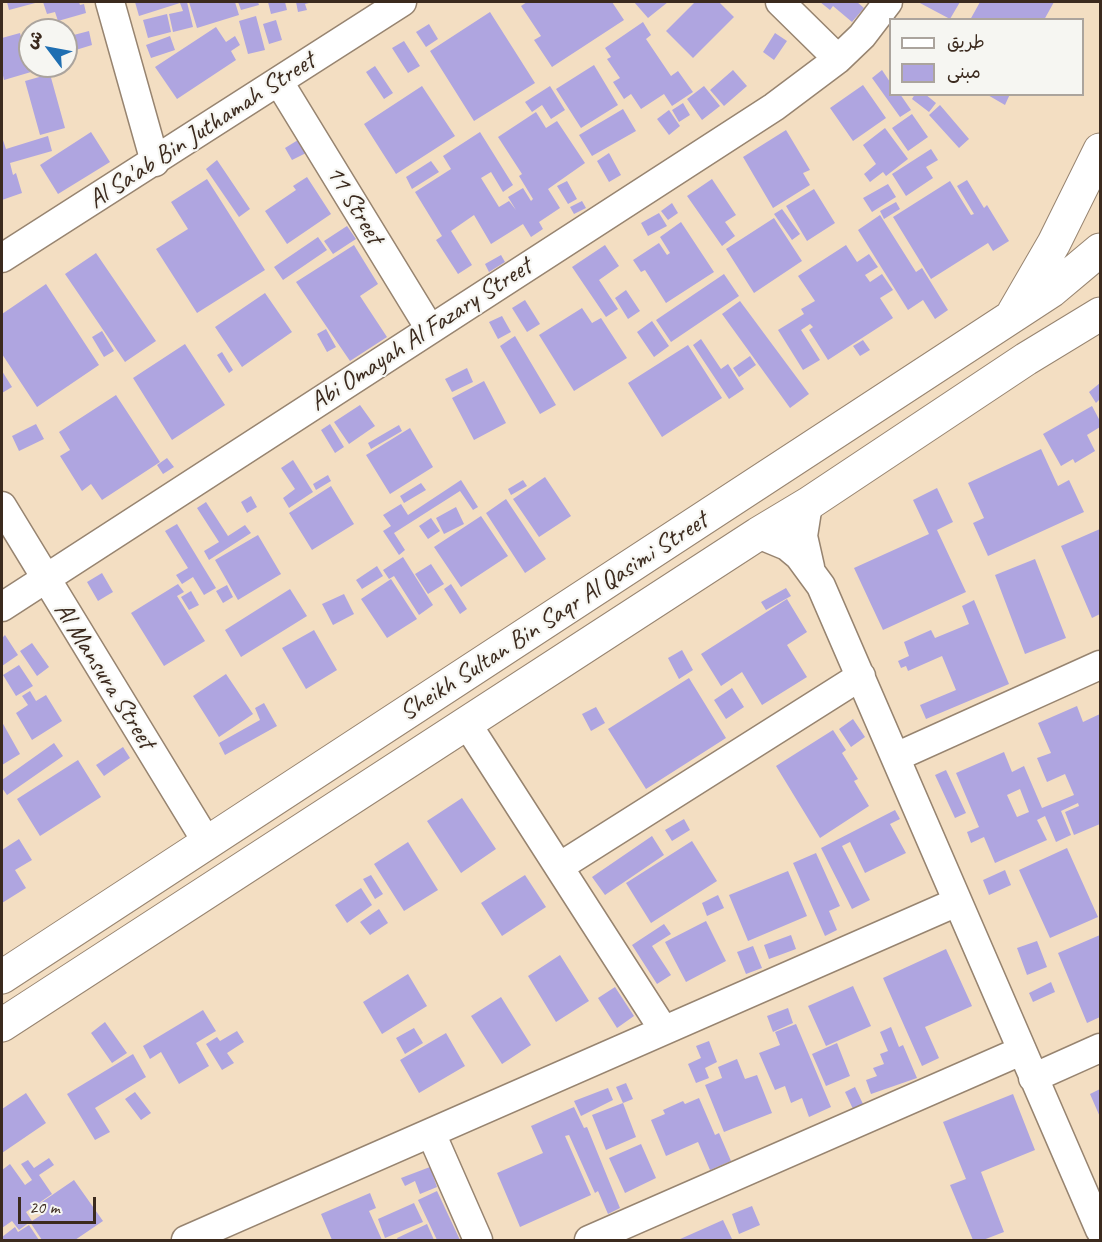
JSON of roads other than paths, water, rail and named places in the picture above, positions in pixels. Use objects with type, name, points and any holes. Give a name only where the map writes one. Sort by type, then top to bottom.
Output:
[{"type":"main road","points":[[1011,317],[1054,243],[1101,150]]},
{"type":"main road","name":"Sheikh Sultan Bin Saqr Al Qasimi Street","points":[[2,977],[1051,291],[1101,250]]},
{"type":"main road","name":"Sheikh Sultan Bin Saqr Al Qasimi Street","points":[[2,1025],[758,534],[808,504],[1026,359],[1098,317]]},
{"type":"street","points":[[110,2],[155,162]]},
{"type":"street","name":"Al Sa'ab Bin Juthamah Street","points":[[2,258],[155,162],[401,2]]},
{"type":"street","points":[[780,2],[838,59]]},
{"type":"street","name":"Abi Omayah Al Fazary Street","points":[[2,607],[774,107],[838,59],[862,36],[888,2]]},
{"type":"street","name":"11 Street","points":[[279,82],[430,328]]},
{"type":"street","points":[[808,504],[803,536],[810,567],[835,614],[1021,1051],[1101,1230]]},
{"type":"street","name":"Al Mansura Street","points":[[2,506],[208,844]]},
{"type":"street","points":[[758,534],[787,546],[810,567]]},
{"type":"street","points":[[896,757],[1101,665]]},
{"type":"street","points":[[559,867],[861,676]]},
{"type":"street","points":[[467,724],[663,1029]]},
{"type":"street","points":[[186,1240],[957,902]]},
{"type":"street","points":[[1033,1078],[1101,1048]]},
{"type":"street","points":[[589,1240],[1021,1051]]},
{"type":"street","points":[[431,1133],[478,1240]]}]
